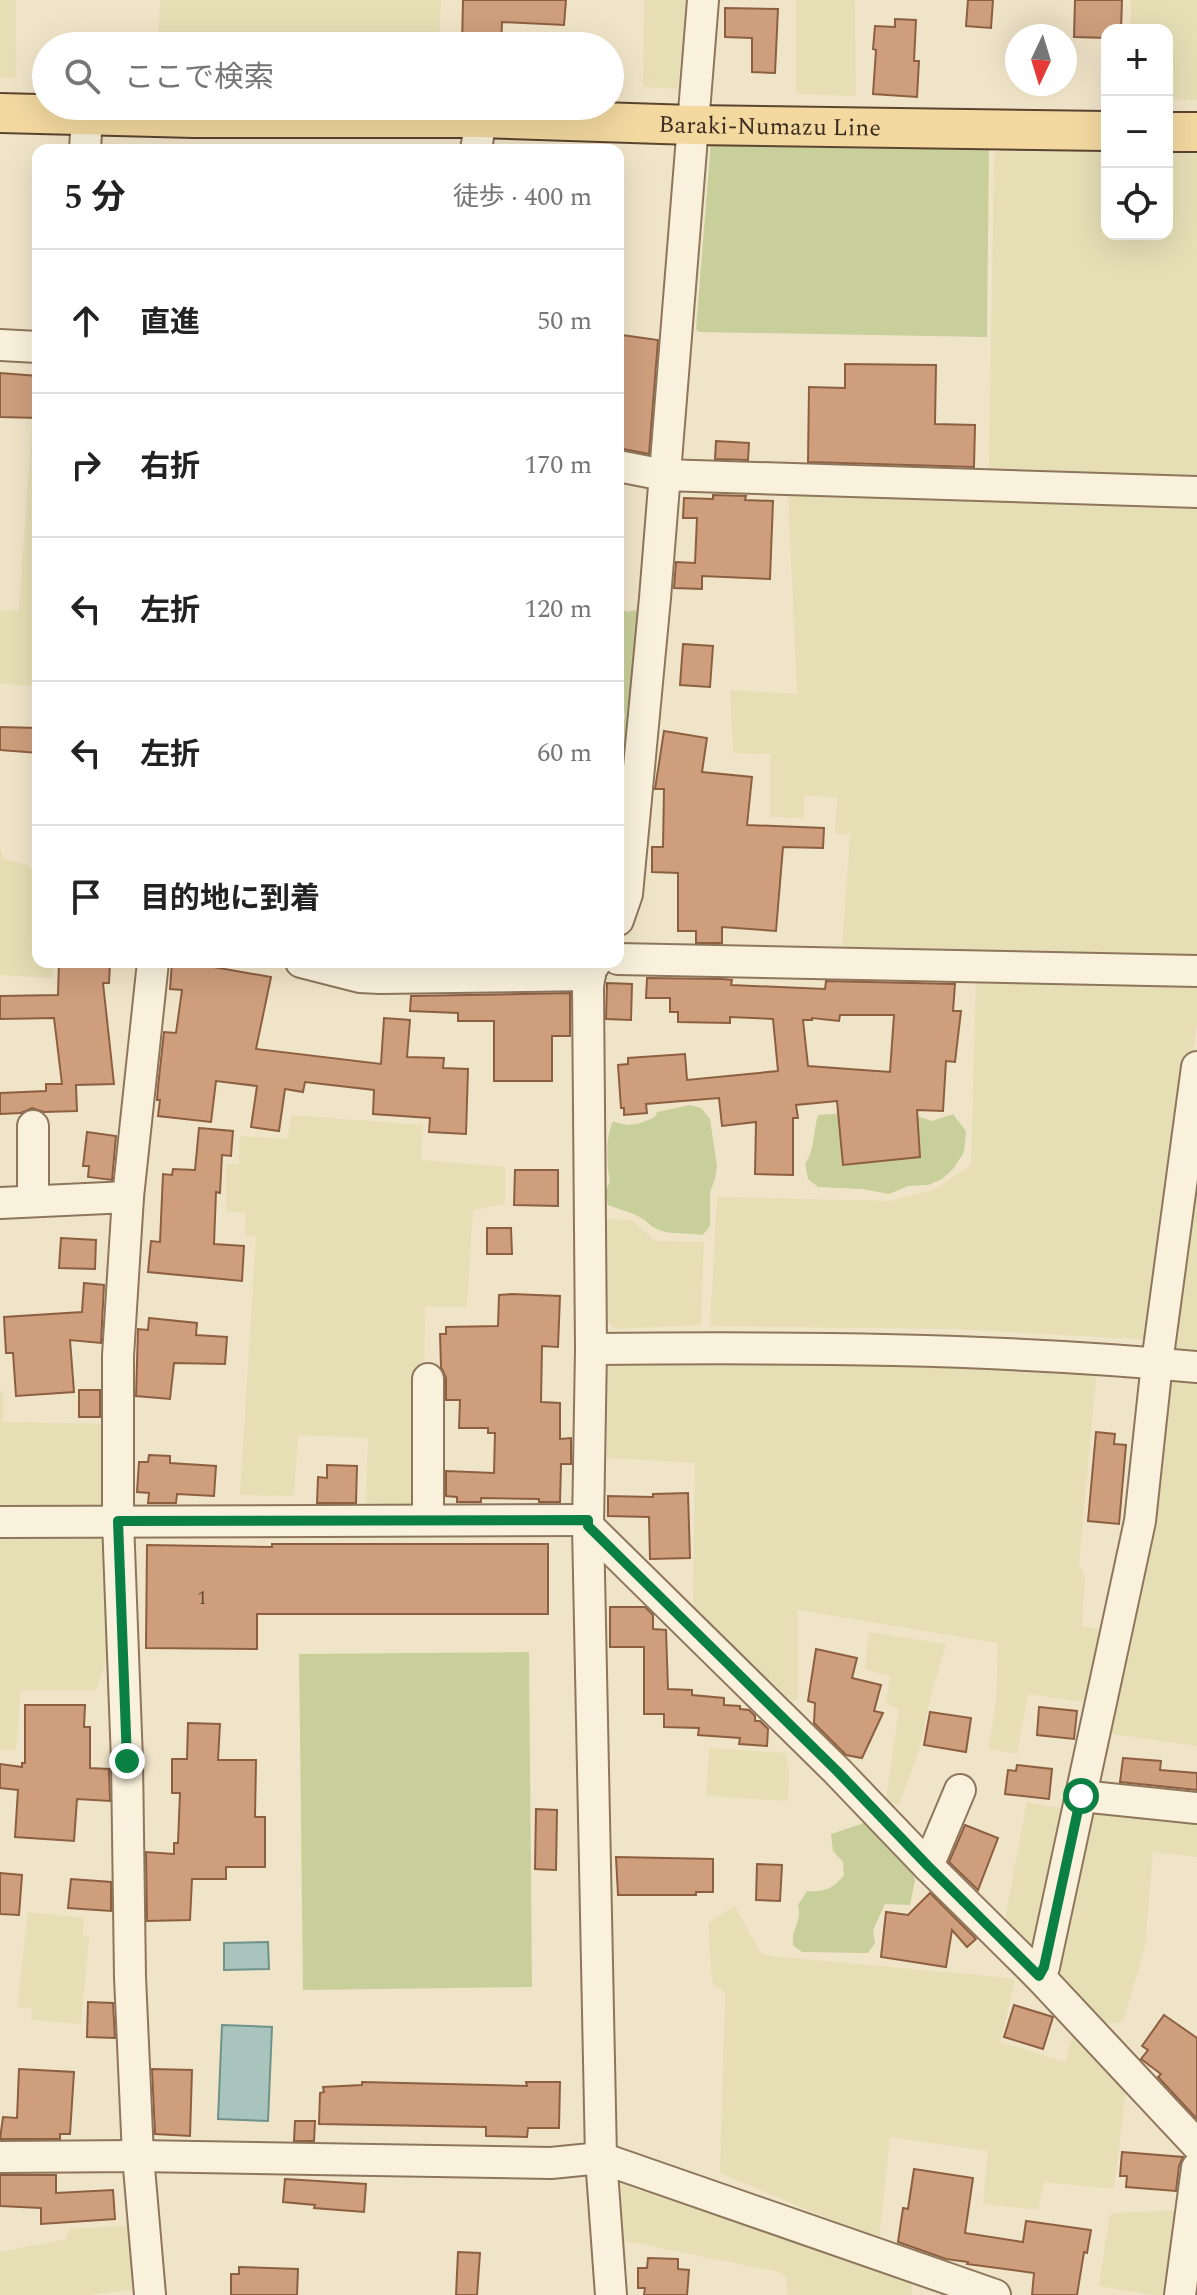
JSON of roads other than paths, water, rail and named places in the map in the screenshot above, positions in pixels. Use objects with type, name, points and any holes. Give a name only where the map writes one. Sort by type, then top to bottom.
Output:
[{"type":"main road","name":"Baraki-Numazu Line","points":[[0,113],[86,132],[179,120]]},
{"type":"main road","name":"Baraki-Numazu Line","points":[[230,120],[479,134],[692,125],[1101,131]]},
{"type":"main road","points":[[1173,132],[1197,132]]},
{"type":"street","points":[[624,903],[655,598],[703,0]]},
{"type":"street","points":[[0,345],[32,347]]},
{"type":"street","points":[[624,467],[664,475],[1197,492]]},
{"type":"street","points":[[624,959],[1197,971]]},
{"type":"street","points":[[150,2295],[138,2156],[130,1977],[127,1761],[118,1521],[118,1356],[128,1197],[152,968]]},
{"type":"street","points":[[325,968],[360,977],[380,978],[593,969],[588,988],[591,1349],[588,1523],[601,2158],[611,2295]]},
{"type":"street","points":[[1039,1976],[1044,1967],[1140,1521],[1157,1363],[1197,1067]]},
{"type":"street","points":[[33,1126],[33,1201]]},
{"type":"street","points":[[0,1203],[128,1197]]},
{"type":"street","points":[[591,1349],[843,1349],[982,1353],[1197,1367]]},
{"type":"street","points":[[428,1379],[428,1520]]},
{"type":"street","points":[[0,1522],[428,1520],[588,1523],[1039,1976],[1197,2145]]},
{"type":"street","points":[[928,1866],[960,1790]]},
{"type":"street","points":[[1081,1796],[1197,1808]]},
{"type":"street","points":[[0,2157],[138,2156],[551,2163],[601,2158],[995,2295]]},
{"type":"street","points":[[1180,2295],[1197,2171]]},
{"type":"water","points":[[268,1942],[269,1969],[224,1970],[224,1943]]},
{"type":"water","points":[[222,2025],[272,2027],[268,2121],[218,2119]]}]
